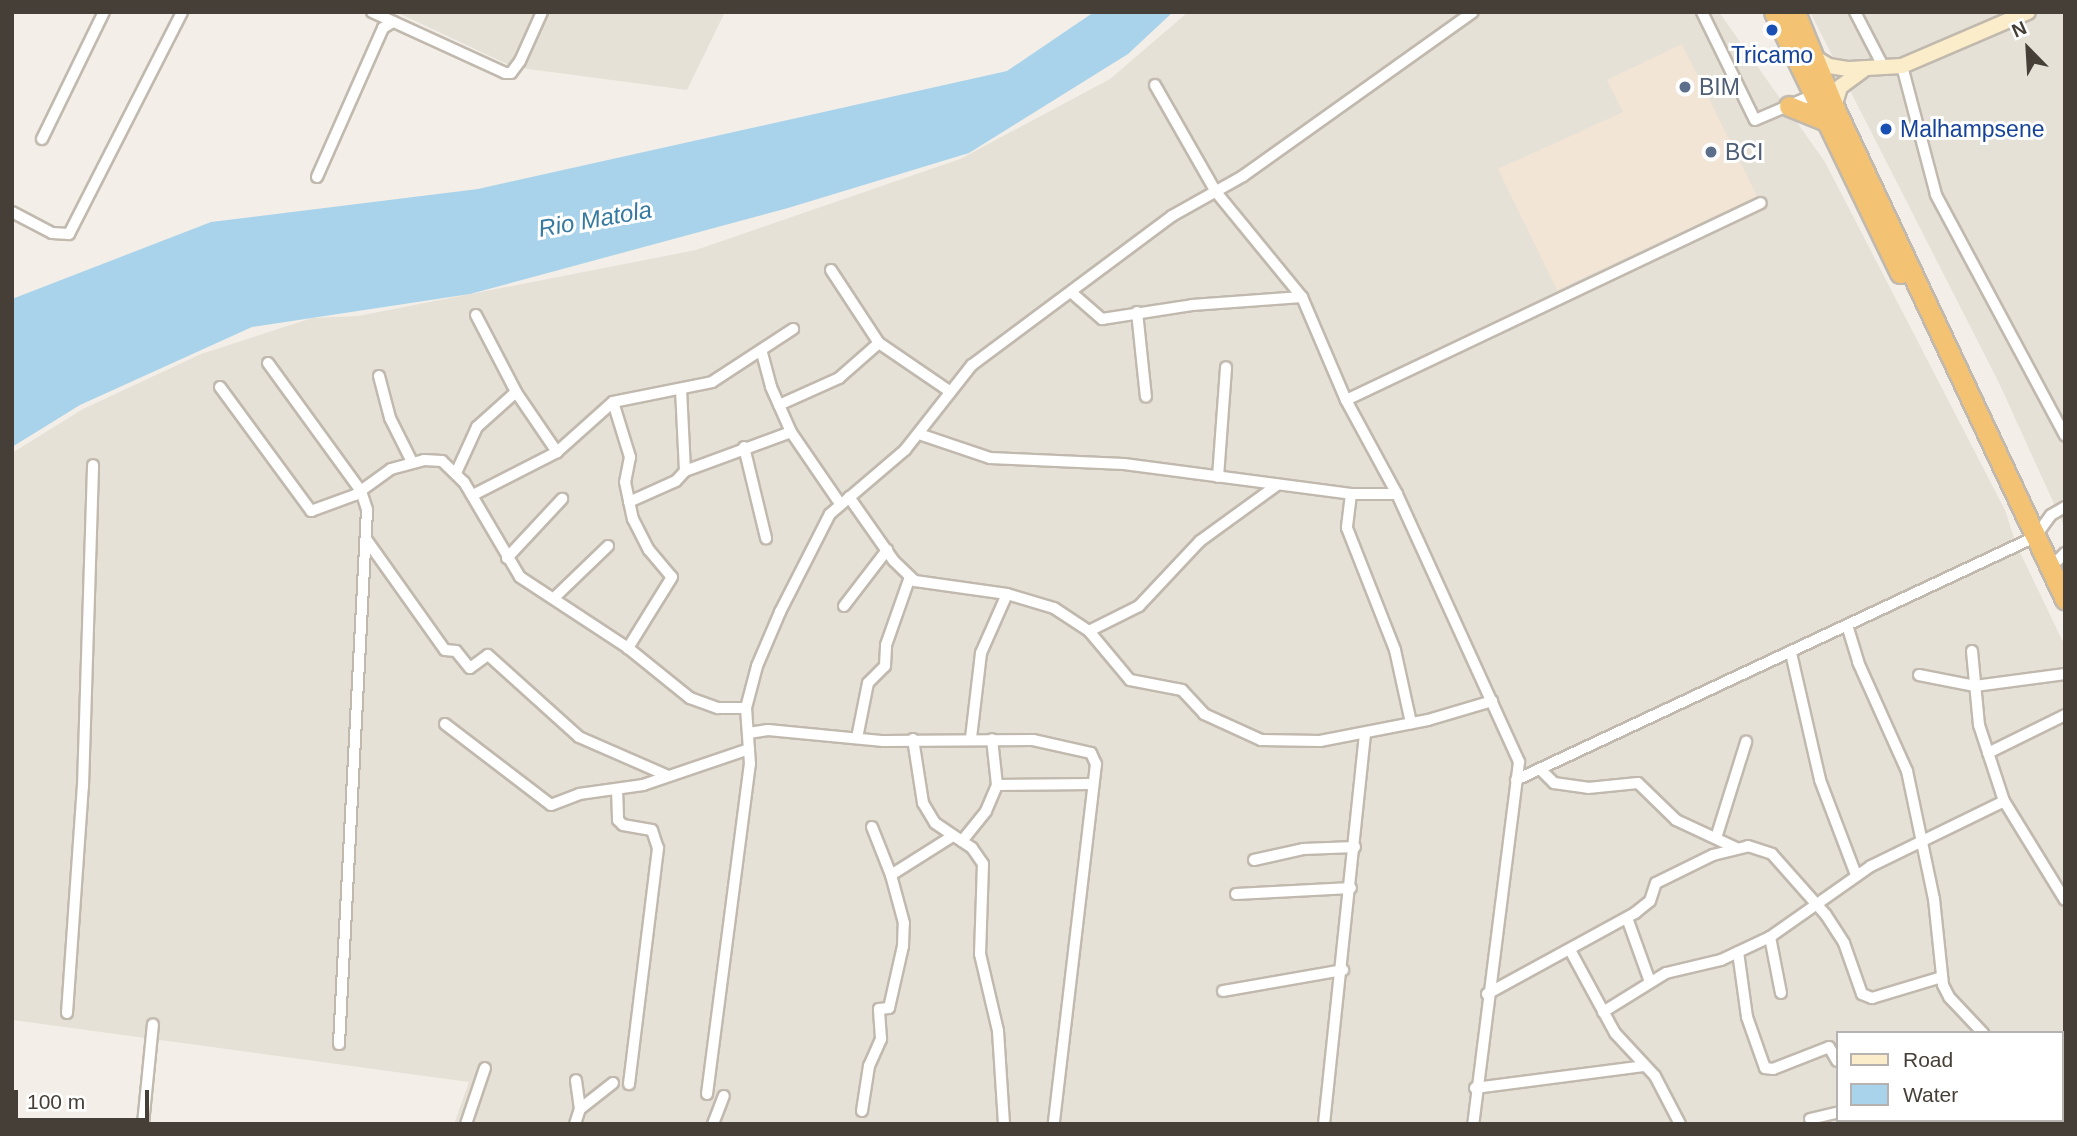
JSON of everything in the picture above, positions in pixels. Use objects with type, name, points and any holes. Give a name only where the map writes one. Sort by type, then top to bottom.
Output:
[{"type":"highway","points":[[1774,12],[1802,74],[1825,103]]},
{"type":"highway","points":[[1795,12],[1814,57],[1825,103],[1954,381],[1981,424],[2065,599]]},
{"type":"highway","points":[[1787,107],[1802,74]]},
{"type":"highway","points":[[1787,107],[1825,103]]},
{"type":"street","points":[[42,139],[104,12]]},
{"type":"street","points":[[12,212],[52,233],[69,234],[182,12]]},
{"type":"street","points":[[372,12],[505,74],[520,61],[542,12]]},
{"type":"street","points":[[707,1094],[749,749],[746,708],[757,666],[794,579],[844,500],[919,434],[948,390],[972,365],[1172,216],[1216,192],[1473,12]]},
{"type":"street","points":[[1702,12],[1755,120],[1787,107],[1825,103],[1840,87],[1863,70]]},
{"type":"street","points":[[1856,12],[1884,68]]},
{"type":"street","points":[[1814,57],[1829,66],[1863,70],[1902,66],[2028,12]]},
{"type":"street","points":[[317,177],[383,28],[393,22]]},
{"type":"street","points":[[1902,66],[1936,195],[2065,436]]},
{"type":"street","points":[[1155,85],[1216,192],[1302,297],[1346,400],[1397,494],[1519,762],[1475,1087],[1473,1124]]},
{"type":"street","points":[[1346,400],[1761,204]]},
{"type":"street","points":[[831,270],[879,343],[948,390]]},
{"type":"street","points":[[1072,293],[1102,319],[1137,312],[1302,297]]},
{"type":"street","points":[[1137,312],[1146,397]]},
{"type":"street","points":[[476,314],[516,392],[557,452]]},
{"type":"street","points":[[473,495],[557,452],[613,402],[712,382],[762,353],[793,329]]},
{"type":"street","points":[[779,405],[845,374],[879,343]]},
{"type":"street","points":[[762,353],[791,432],[844,500],[915,581],[1007,594],[1054,608],[1089,631],[1130,680],[1182,690],[1204,714],[1261,740],[1320,741],[1411,723],[1492,701]]},
{"type":"street","points":[[268,363],[361,491],[367,510],[339,1044]]},
{"type":"street","points":[[1218,477],[1226,367]]},
{"type":"street","points":[[379,376],[390,418],[412,462]]},
{"type":"street","points":[[220,387],[309,510],[315,512],[361,491],[383,474],[412,462],[437,460],[456,473],[473,495],[520,577],[628,648],[690,698],[718,708],[746,708]]},
{"type":"street","points":[[681,389],[685,471]]},
{"type":"street","points":[[456,473],[477,428],[516,392]]},
{"type":"street","points":[[613,402],[630,457],[625,482],[629,502],[649,551],[672,577],[628,648]]},
{"type":"street","points":[[629,502],[676,481],[685,471],[744,447],[791,432]]},
{"type":"street","points":[[919,434],[990,458],[1124,464],[1350,494],[1397,494]]},
{"type":"street","points":[[744,447],[766,538]]},
{"type":"street","points":[[67,1013],[83,786],[93,465]]},
{"type":"street","points":[[1089,631],[1139,606],[1200,541],[1278,485]]},
{"type":"street","points":[[1350,494],[1347,527],[1395,650],[1411,723]]},
{"type":"street","points":[[507,558],[562,499]]},
{"type":"street","points":[[1516,780],[2035,537],[2051,515],[2065,507]]},
{"type":"street","points":[[366,539],[445,650],[456,651],[470,668],[488,655],[579,737],[666,775]]},
{"type":"street","points":[[554,598],[573,575],[608,546]]},
{"type":"street","points":[[844,606],[887,550]]},
{"type":"street","points":[[2050,568],[2065,553]]},
{"type":"street","points":[[857,738],[868,683],[885,666],[886,645],[910,577]]},
{"type":"street","points":[[971,738],[981,653],[1007,594]]},
{"type":"street","points":[[1847,625],[1858,662],[1907,771],[1937,920],[1942,977],[1949,997],[1981,1031]]},
{"type":"street","points":[[1972,652],[1979,725],[2004,801],[2065,900]]},
{"type":"street","points":[[1791,653],[1820,780],[1856,875]]},
{"type":"street","points":[[1919,676],[1975,686],[2065,674]]},
{"type":"street","points":[[1988,753],[2065,715]]},
{"type":"street","points":[[445,724],[542,802],[551,805],[579,794],[617,789],[749,749]]},
{"type":"street","points":[[749,733],[768,730],[857,738],[971,738],[1052,742],[1091,752],[1096,765],[1054,1124]]},
{"type":"street","points":[[1324,1124],[1343,970],[1365,733]]},
{"type":"street","points":[[913,739],[923,803],[935,823],[958,839],[983,864],[980,954],[999,1031],[1004,1124]]},
{"type":"street","points":[[891,875],[958,839],[986,811],[997,785],[992,739]]},
{"type":"street","points":[[1716,838],[1746,742]]},
{"type":"street","points":[[1540,769],[1554,783],[1588,788],[1638,783],[1676,820],[1736,848]]},
{"type":"street","points":[[997,785],[1092,784]]},
{"type":"street","points":[[617,789],[618,820],[623,825],[652,830],[658,848],[629,1084]]},
{"type":"street","points":[[1603,1012],[1650,982],[1738,952],[1770,937],[1856,875],[1920,839],[2004,801]]},
{"type":"street","points":[[862,1111],[869,1066],[881,1039],[879,1009],[888,1008],[902,946],[904,923],[891,875],[873,827]]},
{"type":"street","points":[[1487,994],[1627,918],[1650,901],[1656,883],[1736,848],[1748,846],[1772,854],[1817,904],[1844,943],[1862,994],[1871,998],[1942,977]]},
{"type":"street","points":[[1254,860],[1303,849],[1355,847]]},
{"type":"street","points":[[1236,894],[1351,888]]},
{"type":"street","points":[[1627,918],[1650,982]]},
{"type":"street","points":[[1770,937],[1781,993]]},
{"type":"street","points":[[1570,950],[1603,1012],[1667,1094],[1679,1124]]},
{"type":"street","points":[[1738,952],[1747,1017],[1765,1068],[1773,1069],[1829,1047],[1836,1059]]},
{"type":"street","points":[[1223,991],[1343,970]]},
{"type":"street","points":[[143,1124],[153,1024]]},
{"type":"street","points":[[1475,1087],[1644,1066]]},
{"type":"street","points":[[466,1124],[485,1068]]},
{"type":"street","points":[[575,1124],[580,1109],[576,1080]]},
{"type":"street","points":[[580,1109],[613,1083]]},
{"type":"street","points":[[713,1124],[724,1096]]},
{"type":"street","points":[[1810,1119],[1836,1113]]},
{"type":"shaded area","points":[[396,12],[725,12],[687,90],[513,67]]},
{"type":"shaded area","points":[[1188,12],[1719,12],[1825,162],[2005,510],[2016,544],[2065,646],[2065,1124],[454,1124],[469,1082],[12,1020],[12,453],[83,409],[201,354],[312,318],[358,316],[696,250],[960,159],[1110,79]]},
{"type":"shaded area","points":[[1810,12],[2065,12],[2065,528],[1999,383]]},
{"type":"shaded area","points":[[1682,44],[1757,196],[1557,290],[1498,169],[1623,112],[1607,80]]},
{"type":"water","name":"Rio Matola","points":[[1094,12],[1173,12],[1128,54],[969,153],[788,208],[470,294],[252,327],[80,405],[12,447],[12,299],[211,222],[478,189],[1007,71]]},
{"type":"place","name":"Tricamo","points":[[1772,30]]},
{"type":"place","name":"BIM","points":[[1685,87]]},
{"type":"place","name":"Malhampsene","points":[[1886,129]]},
{"type":"place","name":"BCI","points":[[1711,152]]}]
